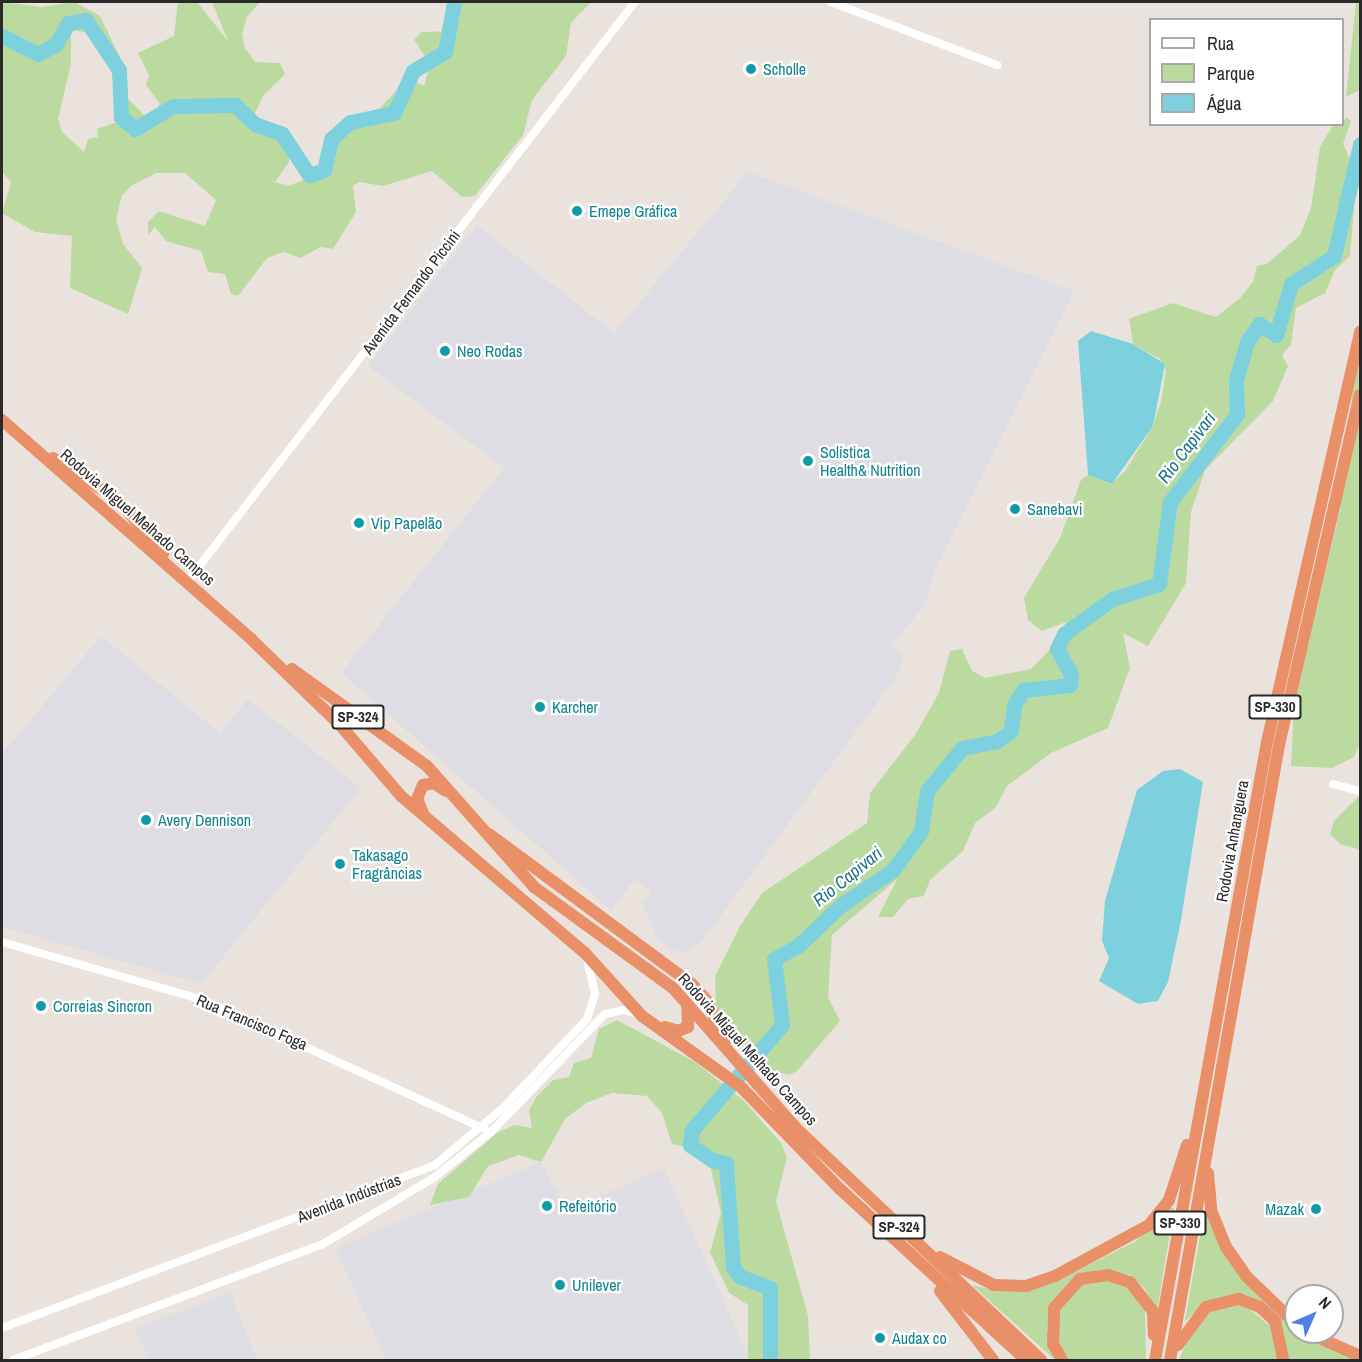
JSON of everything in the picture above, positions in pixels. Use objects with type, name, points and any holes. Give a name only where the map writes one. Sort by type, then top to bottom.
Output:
[{"type":"highway","name":"Rodovia Anhanguera","points":[[1154,1360],[1267,742],[1360,331]]},
{"type":"highway","name":"Rodovia Anhanguera","points":[[1172,1360],[1216,1095],[1279,745],[1360,395]]},
{"type":"highway","name":"Rodovia Miguel Melhado Campos","points":[[2,420],[252,640],[425,816],[585,953],[642,1016],[718,1069],[753,1098],[1026,1360]]},
{"type":"highway","name":"Rodovia Miguel Melhado Campos","points":[[252,640],[412,754],[459,800],[477,826],[534,887],[686,1001],[892,1230],[1041,1360]]},
{"type":"highway","points":[[425,816],[417,799],[427,783],[459,800]]},
{"type":"highway","points":[[477,826],[692,984],[708,1002],[730,1050]]},
{"type":"highway","points":[[642,1016],[681,1031],[690,1022],[686,1001]]},
{"type":"highway","points":[[892,1230],[982,1282],[1019,1286],[1055,1276],[1129,1240],[1159,1215],[1176,1182],[1204,1086]]},
{"type":"highway","points":[[1216,1095],[1208,1179],[1216,1225],[1237,1265],[1284,1312]]},
{"type":"highway","points":[[892,1230],[974,1330],[993,1360]]},
{"type":"highway","points":[[1062,1360],[1051,1327],[1059,1297],[1080,1279],[1108,1275],[1130,1282],[1149,1303],[1154,1321],[1154,1360]]},
{"type":"highway","points":[[1172,1360],[1197,1315],[1230,1299],[1251,1302],[1275,1321],[1283,1360]]},
{"type":"highway","points":[[1333,1344],[1360,1356]]},
{"type":"street","name":"Avenida Fernando Piccini","points":[[187,582],[635,2]]},
{"type":"street","points":[[831,2],[998,65]]},
{"type":"street","points":[[1333,784],[1360,791]]},
{"type":"street","name":"Rua Francisco Foga","points":[[2,942],[203,1000],[491,1132]]},
{"type":"street","name":"Avenida Indústrias","points":[[2,1328],[435,1165],[482,1127],[591,1012],[595,994],[585,953]]},
{"type":"street","name":"Avenida Indústrias","points":[[13,1360],[323,1244],[435,1177],[491,1132],[605,1014],[624,1010],[642,1016]]},
{"type":"shaded area","points":[[748,172],[1074,291],[934,571],[925,605],[891,646],[904,656],[896,677],[700,944],[684,953],[669,948],[655,933],[642,904],[651,893],[635,879],[611,910],[341,673],[504,468],[368,366],[477,225],[614,333]]},
{"type":"shaded area","points":[[101,636],[220,733],[248,699],[361,788],[201,984],[2,927],[2,754]]},
{"type":"shaded area","points":[[541,1162],[567,1211],[664,1168],[750,1360],[386,1360],[335,1248]]},
{"type":"shaded area","points":[[230,1292],[257,1360],[151,1360],[134,1329]]},
{"type":"green space","points":[[2,2],[42,7],[74,2],[100,16],[120,57],[127,98],[149,120],[160,104],[146,85],[149,75],[138,53],[174,36],[178,2],[197,2],[228,41],[212,2],[260,2],[247,17],[242,34],[245,48],[255,62],[280,63],[285,74],[263,96],[253,118],[290,131],[289,162],[275,182],[288,186],[325,172],[331,138],[342,122],[380,108],[408,78],[424,86],[430,64],[414,40],[421,32],[454,31],[456,2],[591,2],[571,23],[566,56],[532,100],[523,135],[475,196],[462,197],[432,171],[383,186],[359,182],[353,186],[356,212],[333,249],[321,247],[300,258],[284,252],[267,258],[238,296],[231,294],[225,274],[208,272],[201,251],[166,241],[155,227],[148,235],[148,222],[159,211],[205,226],[216,200],[185,173],[156,173],[131,186],[122,195],[116,219],[123,244],[142,268],[128,314],[70,288],[72,236],[35,232],[2,213],[11,183],[2,171]],"holes":[[[71,30],[97,34],[107,48],[118,103],[117,122],[97,129],[98,137],[88,139],[84,152],[62,132],[58,119],[71,64]]]},
{"type":"green space","points":[[1356,2],[1360,2],[1360,90],[1346,97]]},
{"type":"green space","points":[[1346,117],[1351,121],[1343,144],[1351,161],[1360,137],[1350,256],[1335,270],[1325,293],[1296,308],[1291,345],[1282,355],[1288,366],[1273,401],[1205,470],[1191,512],[1186,583],[1148,646],[1123,633],[1130,668],[1108,728],[1051,753],[1007,786],[996,807],[975,823],[963,851],[930,880],[924,896],[908,899],[893,917],[878,917],[897,879],[832,935],[828,997],[840,1021],[797,1071],[789,1075],[767,1070],[764,1061],[771,1045],[745,1051],[726,1032],[716,1010],[715,976],[740,926],[762,893],[867,823],[870,793],[915,735],[939,693],[950,651],[962,649],[972,671],[985,678],[1031,669],[1056,643],[1066,622],[1042,631],[1028,620],[1024,598],[1060,538],[1081,480],[1088,475],[1111,484],[1125,471],[1153,426],[1161,401],[1166,371],[1160,359],[1133,344],[1129,319],[1173,303],[1216,317],[1240,298],[1253,282],[1257,266],[1267,264],[1300,235],[1311,208],[1320,147],[1332,126],[1344,126]]},
{"type":"green space","points":[[1360,367],[1359,745],[1354,757],[1332,768],[1291,766],[1294,705],[1340,510],[1354,377]]},
{"type":"green space","points":[[1360,795],[1360,850],[1340,844],[1330,834],[1334,821]]},
{"type":"green space","points":[[617,1020],[695,1062],[743,1100],[781,1143],[787,1157],[776,1201],[808,1316],[810,1360],[748,1360],[748,1305],[729,1293],[710,1252],[721,1213],[710,1165],[693,1148],[672,1144],[662,1113],[647,1096],[612,1093],[586,1103],[565,1119],[541,1162],[519,1155],[488,1166],[469,1197],[430,1205],[438,1184],[497,1133],[514,1125],[532,1128],[529,1110],[537,1096],[553,1080],[569,1077],[574,1063],[591,1058],[599,1029]]},
{"type":"green space","points":[[1206,1201],[1214,1231],[1284,1317],[1284,1342],[1280,1319],[1265,1303],[1243,1295],[1206,1303],[1185,1321]]},
{"type":"green space","points":[[1170,1208],[1174,1208],[1157,1312],[1145,1289],[1130,1275],[1099,1270],[1076,1277],[1050,1309],[1047,1330],[1055,1360],[972,1285],[989,1289],[1073,1273],[1136,1241]]},
{"type":"green space","points":[[1102,1278],[1130,1287],[1145,1307],[1146,1360],[1067,1360],[1056,1337],[1061,1305],[1081,1284]]},
{"type":"green space","points":[[1243,1304],[1274,1329],[1279,1360],[1179,1360],[1194,1325],[1213,1309]]},
{"type":"green space","points":[[1284,1344],[1323,1344],[1360,1360],[1287,1360]]},
{"type":"water","points":[[1091,331],[1133,344],[1165,364],[1153,426],[1112,484],[1088,475],[1078,341]]},
{"type":"water","points":[[1180,769],[1203,782],[1181,920],[1168,982],[1158,1001],[1138,1004],[1099,981],[1109,958],[1102,941],[1105,901],[1137,790],[1163,771]]},
{"type":"waterway","name":"Rio Capivari","points":[[2,36],[38,54],[56,44],[68,23],[86,20],[119,70],[121,117],[135,129],[173,106],[235,105],[255,124],[282,134],[309,175],[324,170],[331,139],[350,122],[394,113],[413,71],[445,52],[454,2]]},
{"type":"waterway","name":"Rio Capivari","points":[[770,1360],[770,1288],[739,1276],[733,1267],[726,1163],[712,1160],[690,1145],[692,1130],[782,1025],[774,959],[799,945],[841,905],[893,870],[921,831],[927,791],[962,748],[997,741],[1011,731],[1014,705],[1023,690],[1070,685],[1071,674],[1057,649],[1064,634],[1112,599],[1159,584],[1170,502],[1237,414],[1236,380],[1247,342],[1259,324],[1276,335],[1291,284],[1334,256],[1360,144]]},
{"type":"place","name":"Scholle","points":[[751,69]]},
{"type":"place","name":"Emepe Gráfica","points":[[577,211]]},
{"type":"place","name":"Neo Rodas","points":[[445,351]]},
{"type":"place","name":"Solística Health& Nutrition","points":[[808,461]]},
{"type":"place","name":"Sanebavi","points":[[1015,509]]},
{"type":"place","name":"Vip Papelão","points":[[359,523]]},
{"type":"place","name":"Karcher","points":[[540,707]]},
{"type":"place","name":"Avery Dennison","points":[[146,820]]},
{"type":"place","name":"Takasago Fragrâncias","points":[[340,864]]},
{"type":"place","name":"Correias Sincron","points":[[41,1006]]},
{"type":"place","name":"Refeitório","points":[[547,1206]]},
{"type":"place","name":"Mazak","points":[[1316,1209]]},
{"type":"place","name":"Unilever","points":[[560,1285]]},
{"type":"place","name":"Audax co","points":[[880,1338]]}]
